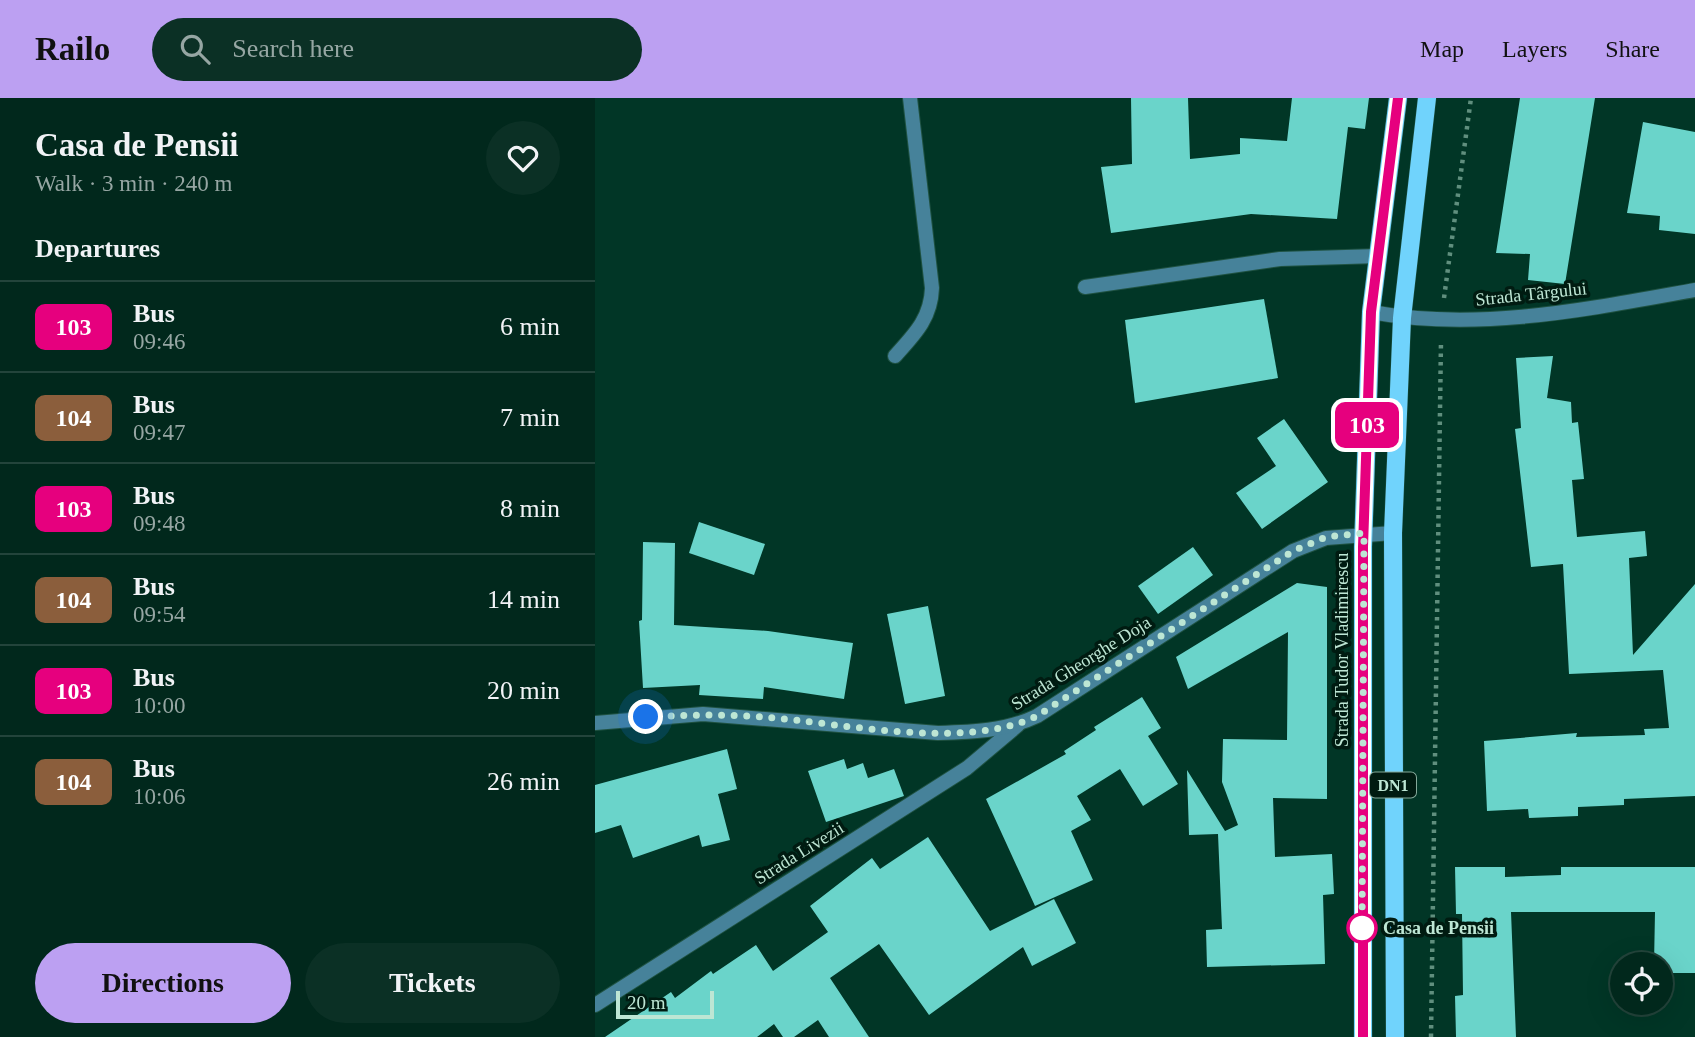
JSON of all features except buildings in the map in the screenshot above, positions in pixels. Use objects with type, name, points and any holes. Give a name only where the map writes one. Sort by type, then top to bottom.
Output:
[{"type":"main road","name":"Strada Tudor Vladimirescu","points":[[1363,1037],[1364,533],[1371,312],[1398,98]]},
{"type":"main road","name":"DN1","points":[[1395,1037],[1393,533],[1402,318],[1427,98]]},
{"type":"street","points":[[895,356],[920,328],[931,307],[932,298],[910,98]]},
{"type":"street","points":[[1085,287],[1280,259],[1378,256]]},
{"type":"street","name":"Strada Târgului","points":[[1371,312],[1402,318],[1518,317],[1695,290]]},
{"type":"street","name":"Strada Gheorghe Doja","points":[[595,723],[703,714],[938,733],[976,732],[1018,725],[1037,716],[1293,551],[1326,537],[1393,533]]},
{"type":"street","name":"Strada Livezii","points":[[595,1005],[967,768],[1018,725]]},
{"type":"path","points":[[1431,1037],[1441,319],[1471,98]]},
{"type":"bus line","name":"103","points":[[1363,1037],[1363,547],[1371,312],[1398,98]]},
{"type":"place","name":"Casa de Pensii","points":[[1362,928]]},
{"type":"route","points":[[646,717],[703,714],[761,717],[938,733],[976,732],[1018,725],[1037,716],[1293,551],[1326,537],[1364,533],[1362,933],[1362,928]]}]
